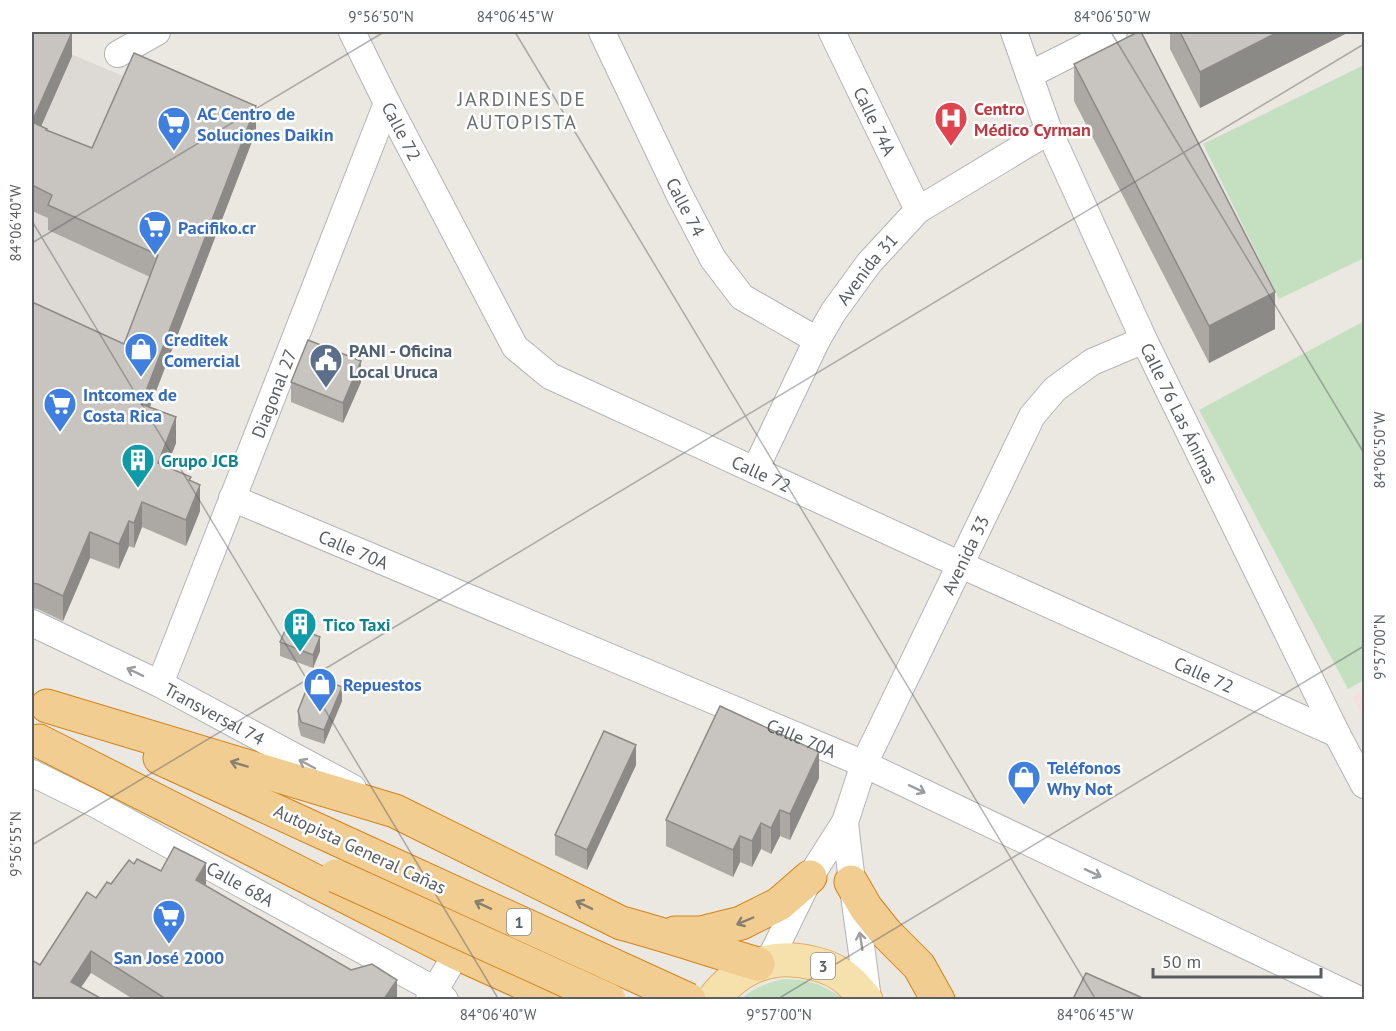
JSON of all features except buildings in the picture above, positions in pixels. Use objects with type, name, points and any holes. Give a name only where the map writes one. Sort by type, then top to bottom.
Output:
[{"type":"highway","points":[[39,702],[395,812],[621,923],[660,933],[720,954],[764,963]]},
{"type":"highway","name":"Autopista General Cañas","points":[[39,702],[689,999]]},
{"type":"highway","points":[[35,740],[456,953],[561,999]]},
{"type":"highway","name":"Autopista General Cañas","points":[[35,740],[609,999]]},
{"type":"highway","points":[[660,933],[701,933],[741,923],[779,904],[810,877]]},
{"type":"highway","points":[[851,882],[866,908],[886,933],[919,966],[938,999]]},
{"type":"highway","points":[[586,999],[603,989],[615,977],[621,962],[621,923]]},
{"type":"highway","points":[[490,968],[527,999]]},
{"type":"main road","name":"3","points":[[713,999],[739,974],[764,963],[798,959],[825,966],[850,981],[867,999]]},
{"type":"street","points":[[118,54],[157,32]]},
{"type":"street","name":"Calle 72","points":[[352,32],[515,347],[550,376],[961,565],[1337,734]]},
{"type":"street","name":"Calle 74","points":[[602,32],[679,194],[713,259],[742,297],[817,340]]},
{"type":"street","name":"Calle 74A","points":[[832,32],[918,210]]},
{"type":"street","name":"Calle 76 Las Ánimas","points":[[1014,32],[1049,131],[1144,340],[1337,734],[1365,785]]},
{"type":"street","points":[[1029,75],[1114,32]]},
{"type":"street","name":"Diagonal 27","points":[[160,684],[387,103]]},
{"type":"street","name":"Avenida 31","points":[[755,470],[817,340],[834,311],[869,263],[918,210],[1049,131]]},
{"type":"street","name":"Avenida 33","points":[[764,963],[810,877],[845,822],[864,764],[1032,416],[1055,389],[1092,362],[1144,340]]},
{"type":"street","name":"Calle 70A","points":[[232,498],[864,764],[1360,999]]},
{"type":"street","name":"Transversal 74","points":[[32,623],[160,684],[395,812]]},
{"type":"street","name":"Calle 68A","points":[[32,773],[95,804],[436,996],[460,999]]},
{"type":"street","name":"Avenida 33","points":[[845,822],[867,999]]},
{"type":"street","points":[[436,996],[456,953]]},
{"type":"shaded area","points":[[32,38],[256,131],[61,626],[32,613]]},
{"type":"shaded area","points":[[1364,690],[1364,718],[1353,697]]},
{"type":"green space","points":[[1364,65],[1364,258],[1279,299],[1203,144]]},
{"type":"green space","points":[[1364,321],[1364,680],[1348,689],[1199,410]]},
{"type":"green space","points":[[783,979],[815,983],[843,999],[741,999],[755,989]]},
{"type":"place","name":"Centro Médico Cyrman","points":[[951,147]]},
{"type":"place","name":"AC Centro de Soluciones Daikin","points":[[174,152]]},
{"type":"place","name":"Pacifiko.cr","points":[[155,256]]},
{"type":"place","name":"Creditek Comercial","points":[[141,378]]},
{"type":"place","name":"PANI - Oficina Local Uruca","points":[[326,389]]},
{"type":"place","name":"Intcomex de Costa Rica","points":[[60,433]]},
{"type":"place","name":"Grupo JCB","points":[[138,489]]},
{"type":"place","name":"Tico Taxi","points":[[300,653]]},
{"type":"place","name":"Repuestos","points":[[320,713]]},
{"type":"place","name":"Teléfonos Why Not","points":[[1024,806]]},
{"type":"place","name":"San José 2000","points":[[169,945]]},
{"type":"district","name":"JARDINES DE AUTOPISTA","points":[[522,110]]}]
